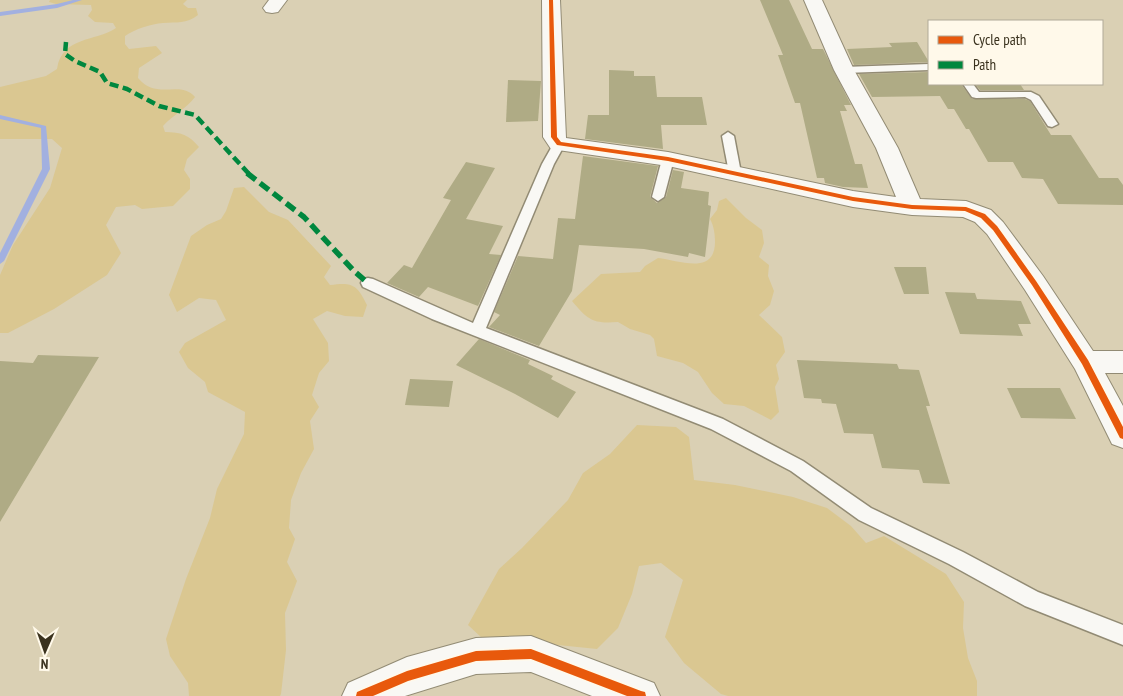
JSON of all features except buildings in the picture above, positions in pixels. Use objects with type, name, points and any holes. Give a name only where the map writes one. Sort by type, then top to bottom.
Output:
[{"type":"street","points":[[551,0],[554,137],[559,144],[668,159],[853,199],[912,207],[966,210],[983,216],[995,228],[1034,283],[1086,362],[1123,435]]},
{"type":"street","points":[[812,0],[844,70],[887,148],[912,207]]},
{"type":"street","points":[[1086,362],[1123,362]]},
{"type":"street","points":[[361,696],[406,676],[476,656],[531,654],[640,696]]},
{"type":"lane","points":[[844,70],[928,67]]},
{"type":"lane","points":[[969,85],[976,96],[1027,94],[1035,98],[1052,124]]},
{"type":"lane","points":[[728,136],[736,173]]},
{"type":"lane","points":[[477,331],[548,164],[559,144]]},
{"type":"lane","points":[[658,197],[668,159]]},
{"type":"lane","points":[[368,282],[437,315],[717,424],[797,466],[865,514],[956,558],[1032,599],[1123,635]]},
{"type":"shaded area","points":[[50,0],[187,0],[183,4],[188,8],[196,8],[198,15],[194,18],[138,29],[125,36],[125,44],[129,49],[156,46],[162,53],[139,68],[138,78],[145,85],[160,89],[182,90],[189,92],[195,97],[163,126],[165,132],[184,135],[199,147],[187,159],[184,170],[190,179],[190,189],[173,206],[142,209],[135,205],[116,207],[106,225],[121,253],[107,275],[54,309],[8,333],[0,333],[0,275],[13,245],[50,188],[62,148],[52,139],[0,139],[0,87],[46,76],[57,69],[60,58],[72,45],[116,28],[113,23],[95,22],[88,16],[92,10],[91,5],[56,4],[49,2]]},
{"type":"shaded area","points":[[244,187],[269,212],[288,220],[331,266],[324,277],[330,285],[349,284],[353,286],[367,305],[363,317],[345,316],[327,311],[313,319],[328,343],[329,361],[319,373],[312,395],[319,407],[310,421],[314,449],[301,473],[291,500],[289,528],[295,539],[287,562],[297,581],[285,613],[286,650],[281,694],[280,696],[189,696],[188,683],[170,656],[166,639],[186,579],[210,518],[217,489],[244,434],[245,412],[208,392],[205,382],[188,368],[179,352],[185,343],[226,320],[216,300],[199,298],[177,312],[169,295],[191,236],[207,225],[221,219],[226,211],[234,188]]},
{"type":"shaded area","points":[[726,198],[746,218],[762,230],[764,243],[759,257],[769,265],[768,276],[774,291],[770,305],[759,315],[782,337],[785,352],[776,365],[779,379],[775,387],[779,412],[771,420],[744,406],[724,404],[712,393],[698,372],[683,363],[657,356],[654,339],[650,335],[630,329],[618,322],[603,322],[587,317],[572,301],[601,274],[640,272],[645,266],[658,258],[694,264],[702,263],[709,259],[713,253],[715,242],[714,230],[710,219],[717,210],[719,201]]},
{"type":"shaded area","points":[[637,425],[676,427],[689,437],[694,480],[735,485],[793,497],[827,508],[851,526],[866,543],[884,536],[946,574],[964,602],[963,628],[968,658],[977,681],[977,696],[728,696],[721,694],[684,663],[665,637],[683,580],[661,563],[639,566],[632,594],[618,628],[597,649],[512,637],[482,638],[468,625],[499,569],[568,500],[583,473],[610,454]]},
{"type":"waterway","points":[[0,14],[57,6],[79,0]]},
{"type":"waterway","points":[[0,117],[44,127],[46,169],[0,261]]},
{"type":"marked path","points":[[66,42],[65,54],[75,61],[100,72],[107,83],[127,89],[159,106],[195,115],[245,171],[304,217],[354,271],[368,283]]},
{"type":"cycle path","points":[[551,0],[554,137],[559,144],[668,159],[853,199],[912,207],[966,209],[983,216],[995,228],[1034,283],[1085,362],[1123,435]]},
{"type":"cycle path","points":[[361,696],[407,676],[476,656],[531,654],[641,696]]}]
